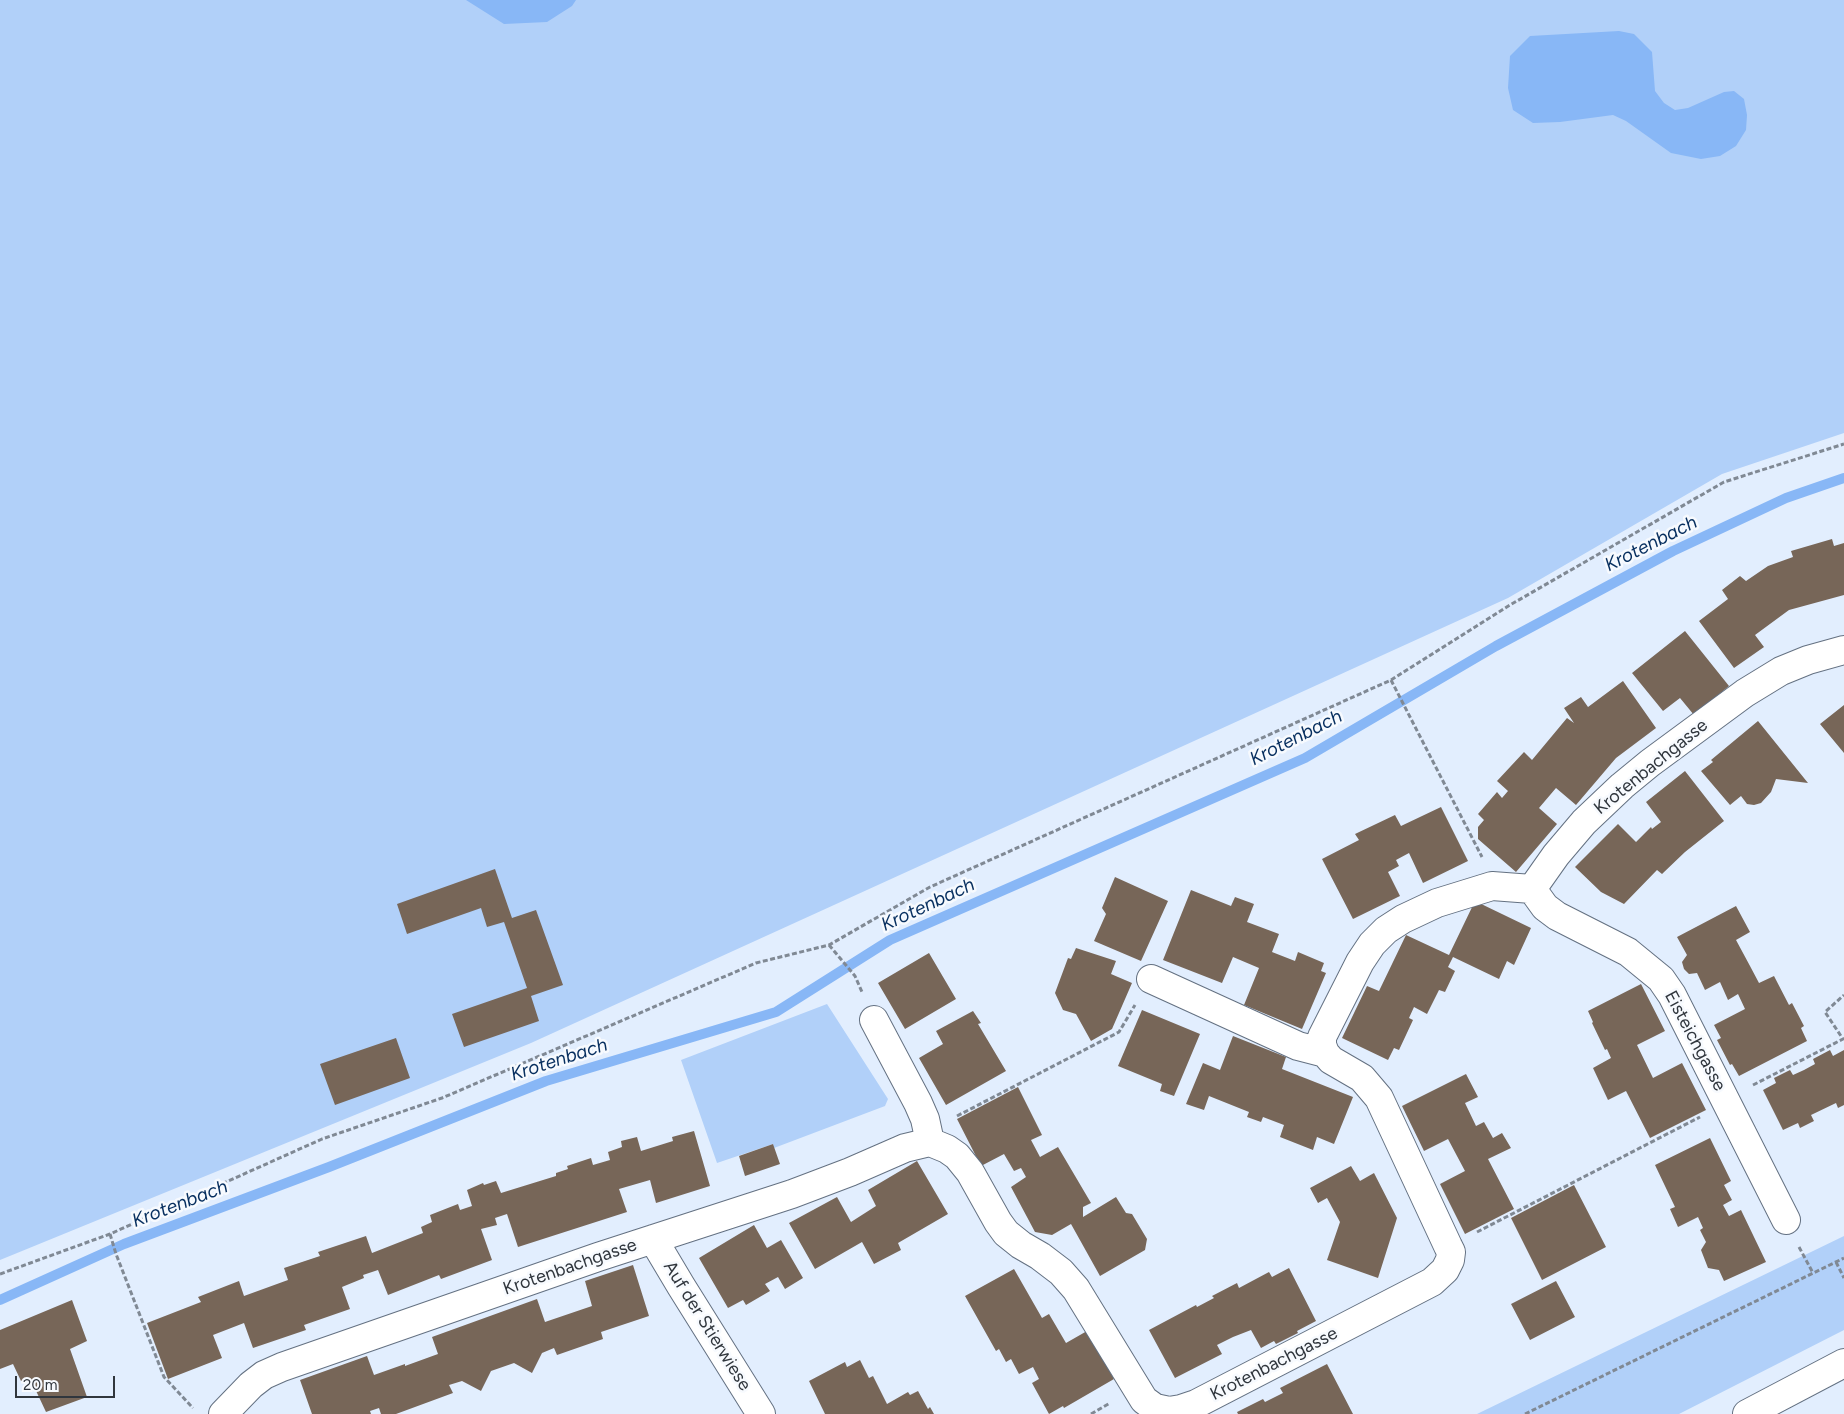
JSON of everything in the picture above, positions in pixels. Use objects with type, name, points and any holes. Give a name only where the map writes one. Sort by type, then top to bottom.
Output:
[{"type":"street","name":"Krotenbachgasse","points":[[1532,889],[1556,855],[1584,822],[1622,786],[1650,763],[1745,693],[1781,671],[1808,660],[1844,650]]},
{"type":"street","points":[[1448,1246],[1378,1098],[1362,1078],[1331,1060],[1322,1046],[1322,1037],[1360,962],[1372,944],[1386,930],[1403,919],[1437,903],[1492,886],[1532,889]]},
{"type":"street","name":"Eisteichgasse","points":[[1532,889],[1545,907],[1557,916],[1628,952],[1661,979],[1672,995],[1786,1220]]},
{"type":"street","points":[[1151,979],[1298,1046],[1325,1053]]},
{"type":"street","points":[[874,1020],[918,1103],[929,1136]]},
{"type":"street","name":"Krotenbachgasse","points":[[223,1414],[251,1385],[264,1375],[653,1238],[792,1194],[850,1172],[929,1136],[957,1156],[970,1172],[1006,1233],[1060,1272],[1076,1289],[1144,1400],[1155,1408],[1169,1411],[1196,1404],[1432,1282],[1445,1270],[1450,1260],[1451,1252],[1448,1246]]},
{"type":"street","name":"Auf der Stierwiese","points":[[653,1238],[761,1414]]},
{"type":"street","points":[[1747,1414],[1844,1364]]},
{"type":"path","points":[[0,1274],[110,1234],[322,1139],[442,1098],[756,963],[830,946],[930,887],[1391,680],[1510,605],[1724,482],[1844,444]]},
{"type":"path","points":[[1391,680],[1485,863],[1492,886]]},
{"type":"path","points":[[830,946],[855,976]]},
{"type":"path","points":[[929,1136],[1119,1032],[1151,979]]},
{"type":"path","points":[[1448,1246],[1844,1039],[1826,1012],[1844,995]]},
{"type":"path","points":[[110,1234],[164,1378],[199,1414]]},
{"type":"path","points":[[1526,1414],[1844,1258]]},
{"type":"path","points":[[1836,1262],[1844,1278]]},
{"type":"shaded area","points":[[0,0],[1844,0],[1844,433],[1722,474],[1508,598],[531,1043],[0,1260]]},
{"type":"shaded area","points":[[466,0],[576,0],[572,6],[547,22],[504,24]]},
{"type":"shaded area","points":[[1619,31],[1634,34],[1652,52],[1655,91],[1664,103],[1675,110],[1688,108],[1724,92],[1734,91],[1744,99],[1747,115],[1746,130],[1736,146],[1720,156],[1701,159],[1671,153],[1626,121],[1613,115],[1560,122],[1533,123],[1513,110],[1508,88],[1510,56],[1530,36]]},
{"type":"shaded area","points":[[827,1004],[888,1099],[885,1106],[774,1148],[773,1144],[717,1163],[681,1060]]},
{"type":"shaded area","points":[[1844,1236],[1844,1330],[1679,1414],[1477,1414]]},
{"type":"building","points":[[1832,539],[1834,546],[1844,543],[1844,595],[1789,610],[1755,635],[1764,647],[1734,668],[1699,621],[1728,599],[1722,590],[1740,576],[1746,581],[1768,566],[1793,557],[1791,551]]},
{"type":"building","points":[[1685,631],[1729,686],[1694,715],[1680,698],[1663,711],[1632,673]]},
{"type":"building","points":[[1623,681],[1656,728],[1616,758],[1576,805],[1556,788],[1539,808],[1557,824],[1516,872],[1478,839],[1478,827],[1484,820],[1478,814],[1497,792],[1502,798],[1508,791],[1497,781],[1524,752],[1532,760],[1567,718],[1574,723],[1564,708],[1581,697],[1588,707]]},
{"type":"building","points":[[1844,705],[1844,753],[1820,724]]},
{"type":"building","points":[[1758,721],[1808,783],[1776,779],[1771,792],[1761,803],[1747,804],[1741,796],[1730,805],[1701,771],[1713,762],[1711,760]]},
{"type":"building","points":[[1685,771],[1724,821],[1685,852],[1662,874],[1657,870],[1624,904],[1601,892],[1575,867],[1618,824],[1636,842],[1651,827],[1652,829],[1661,822],[1646,802]]},
{"type":"building","points":[[1441,807],[1468,861],[1423,883],[1409,853],[1396,860],[1399,866],[1388,872],[1400,896],[1353,919],[1322,859],[1359,840],[1355,834],[1395,815],[1401,826]]},
{"type":"building","points":[[495,869],[512,918],[536,910],[563,985],[531,996],[539,1021],[464,1047],[452,1014],[527,988],[504,922],[487,927],[481,908],[407,934],[397,904]]},
{"type":"building","points":[[1115,877],[1168,901],[1141,961],[1094,941],[1106,914],[1102,908]]},
{"type":"building","points":[[1191,890],[1231,906],[1235,897],[1254,904],[1247,922],[1279,934],[1272,952],[1295,961],[1298,952],[1324,963],[1321,971],[1326,973],[1302,1029],[1244,1005],[1259,968],[1233,957],[1222,983],[1163,960]]},
{"type":"building","points":[[1475,901],[1531,928],[1514,965],[1507,961],[1499,979],[1453,957],[1448,967],[1455,971],[1445,992],[1439,990],[1427,1014],[1414,1007],[1409,1018],[1413,1020],[1399,1050],[1394,1048],[1388,1060],[1342,1038],[1367,986],[1379,991],[1406,935],[1449,955]]},
{"type":"building","points":[[1736,906],[1750,932],[1736,940],[1759,983],[1774,976],[1789,1005],[1792,1003],[1804,1026],[1801,1028],[1807,1041],[1739,1076],[1732,1064],[1730,1065],[1717,1040],[1721,1038],[1714,1025],[1745,1009],[1738,994],[1728,1000],[1720,982],[1705,990],[1697,973],[1689,974],[1684,969],[1682,962],[1687,955],[1677,937]]},
{"type":"building","points":[[1076,948],[1116,961],[1111,974],[1132,983],[1112,1029],[1091,1041],[1076,1014],[1063,1010],[1055,993],[1068,958],[1071,959]]},
{"type":"building","points":[[929,953],[956,999],[905,1029],[878,983]]},
{"type":"building","points":[[1641,984],[1665,1031],[1637,1045],[1653,1078],[1682,1063],[1706,1110],[1650,1138],[1626,1091],[1608,1100],[1593,1068],[1611,1058],[1607,1049],[1605,1050],[1588,1011]]},
{"type":"building","points":[[1142,1010],[1200,1034],[1174,1096],[1160,1091],[1162,1084],[1118,1066]]},
{"type":"building","points":[[973,1011],[981,1023],[978,1024],[1006,1071],[946,1105],[919,1058],[943,1044],[936,1031]]},
{"type":"building","points":[[1233,1036],[1286,1057],[1282,1069],[1353,1097],[1334,1144],[1317,1137],[1313,1150],[1280,1137],[1284,1125],[1263,1117],[1261,1122],[1247,1117],[1249,1112],[1209,1096],[1204,1110],[1186,1104],[1203,1063],[1220,1070]]},
{"type":"building","points":[[396,1038],[410,1078],[335,1105],[320,1064]]},
{"type":"building","points":[[1830,1050],[1833,1056],[1844,1050],[1844,1105],[1838,1108],[1836,1103],[1811,1115],[1814,1121],[1800,1128],[1798,1123],[1783,1130],[1763,1090],[1776,1083],[1774,1078],[1790,1070],[1793,1075],[1804,1070],[1815,1064],[1813,1059]]},
{"type":"building","points":[[1466,1074],[1478,1097],[1465,1103],[1476,1126],[1484,1122],[1493,1138],[1502,1133],[1511,1148],[1488,1159],[1514,1209],[1465,1234],[1440,1184],[1465,1171],[1448,1139],[1424,1151],[1402,1106]]},
{"type":"building","points":[[1018,1087],[1042,1135],[1031,1140],[1040,1157],[1058,1147],[1091,1203],[1083,1207],[1083,1217],[1116,1197],[1126,1213],[1132,1214],[1147,1239],[1145,1250],[1100,1276],[1071,1224],[1052,1235],[1035,1232],[1011,1187],[1026,1177],[1021,1168],[1014,1171],[1004,1154],[981,1166],[957,1119]]},
{"type":"building","points":[[694,1131],[710,1186],[656,1203],[650,1180],[619,1189],[627,1212],[518,1247],[507,1214],[495,1218],[497,1225],[481,1229],[492,1260],[441,1279],[439,1275],[388,1295],[378,1270],[363,1275],[364,1278],[342,1287],[350,1309],[304,1325],[306,1330],[253,1348],[244,1323],[213,1335],[222,1358],[168,1379],[147,1323],[201,1302],[198,1297],[239,1281],[244,1296],[288,1280],[284,1268],[320,1256],[318,1252],[366,1236],[372,1253],[423,1233],[421,1227],[432,1222],[430,1215],[458,1204],[460,1210],[472,1206],[467,1190],[483,1183],[484,1185],[496,1181],[501,1193],[556,1176],[556,1173],[568,1169],[567,1166],[591,1158],[593,1165],[610,1160],[608,1152],[622,1147],[621,1141],[637,1137],[641,1151],[673,1141],[672,1137]]},
{"type":"building","points":[[1710,1138],[1731,1181],[1724,1185],[1732,1200],[1723,1205],[1729,1216],[1741,1210],[1766,1262],[1724,1281],[1719,1270],[1708,1268],[1701,1250],[1706,1242],[1700,1230],[1703,1228],[1698,1217],[1678,1227],[1670,1209],[1675,1207],[1655,1165]]},
{"type":"building","points":[[773,1144],[780,1164],[745,1176],[739,1156]]},
{"type":"building","points":[[917,1161],[948,1214],[898,1243],[901,1250],[874,1264],[862,1242],[815,1269],[789,1223],[837,1197],[851,1222],[876,1206],[868,1190]]},
{"type":"building","points":[[1351,1166],[1360,1181],[1374,1173],[1397,1218],[1378,1278],[1327,1260],[1340,1222],[1327,1198],[1318,1203],[1310,1188]]},
{"type":"building","points":[[1574,1185],[1606,1247],[1542,1280],[1511,1218]]},
{"type":"building","points":[[754,1225],[767,1248],[781,1240],[803,1278],[785,1289],[778,1277],[765,1284],[770,1291],[746,1305],[743,1300],[728,1308],[699,1258]]},
{"type":"building","points":[[633,1265],[649,1316],[601,1332],[603,1339],[557,1355],[554,1348],[542,1353],[532,1373],[514,1363],[491,1371],[481,1391],[462,1381],[449,1385],[453,1393],[396,1414],[381,1414],[379,1408],[370,1411],[371,1414],[312,1414],[300,1380],[367,1356],[374,1375],[405,1364],[405,1366],[438,1354],[432,1337],[537,1299],[545,1322],[592,1306],[585,1281]]},
{"type":"building","points":[[1289,1268],[1316,1321],[1276,1344],[1274,1341],[1261,1348],[1251,1330],[1233,1337],[1217,1345],[1222,1354],[1175,1378],[1149,1330],[1196,1305],[1197,1307],[1214,1298],[1212,1296],[1237,1283],[1239,1288],[1269,1272],[1272,1277]]},
{"type":"building","points":[[1014,1269],[1042,1318],[1049,1314],[1066,1343],[1087,1331],[1114,1379],[1064,1408],[1063,1406],[1049,1414],[1032,1383],[1039,1379],[1033,1367],[1019,1374],[1011,1359],[1006,1362],[999,1349],[996,1351],[965,1296]]},
{"type":"building","points":[[1556,1281],[1575,1317],[1530,1340],[1511,1304]]},
{"type":"building","points":[[72,1300],[87,1341],[70,1349],[87,1397],[46,1412],[30,1378],[21,1381],[13,1364],[0,1369],[0,1330]]},
{"type":"building","points":[[860,1360],[869,1378],[873,1376],[887,1404],[908,1392],[910,1395],[918,1391],[928,1409],[930,1407],[934,1414],[825,1414],[809,1381],[845,1362],[847,1367]]},
{"type":"building","points":[[1327,1364],[1353,1414],[1238,1414],[1237,1412],[1263,1399],[1265,1402],[1283,1393],[1280,1388]]},
{"type":"waterway","name":"Krotenbach","points":[[0,1300],[124,1244],[329,1167],[546,1081],[776,1012],[890,940],[1305,758],[1496,646],[1673,551],[1786,498],[1844,478]]}]
